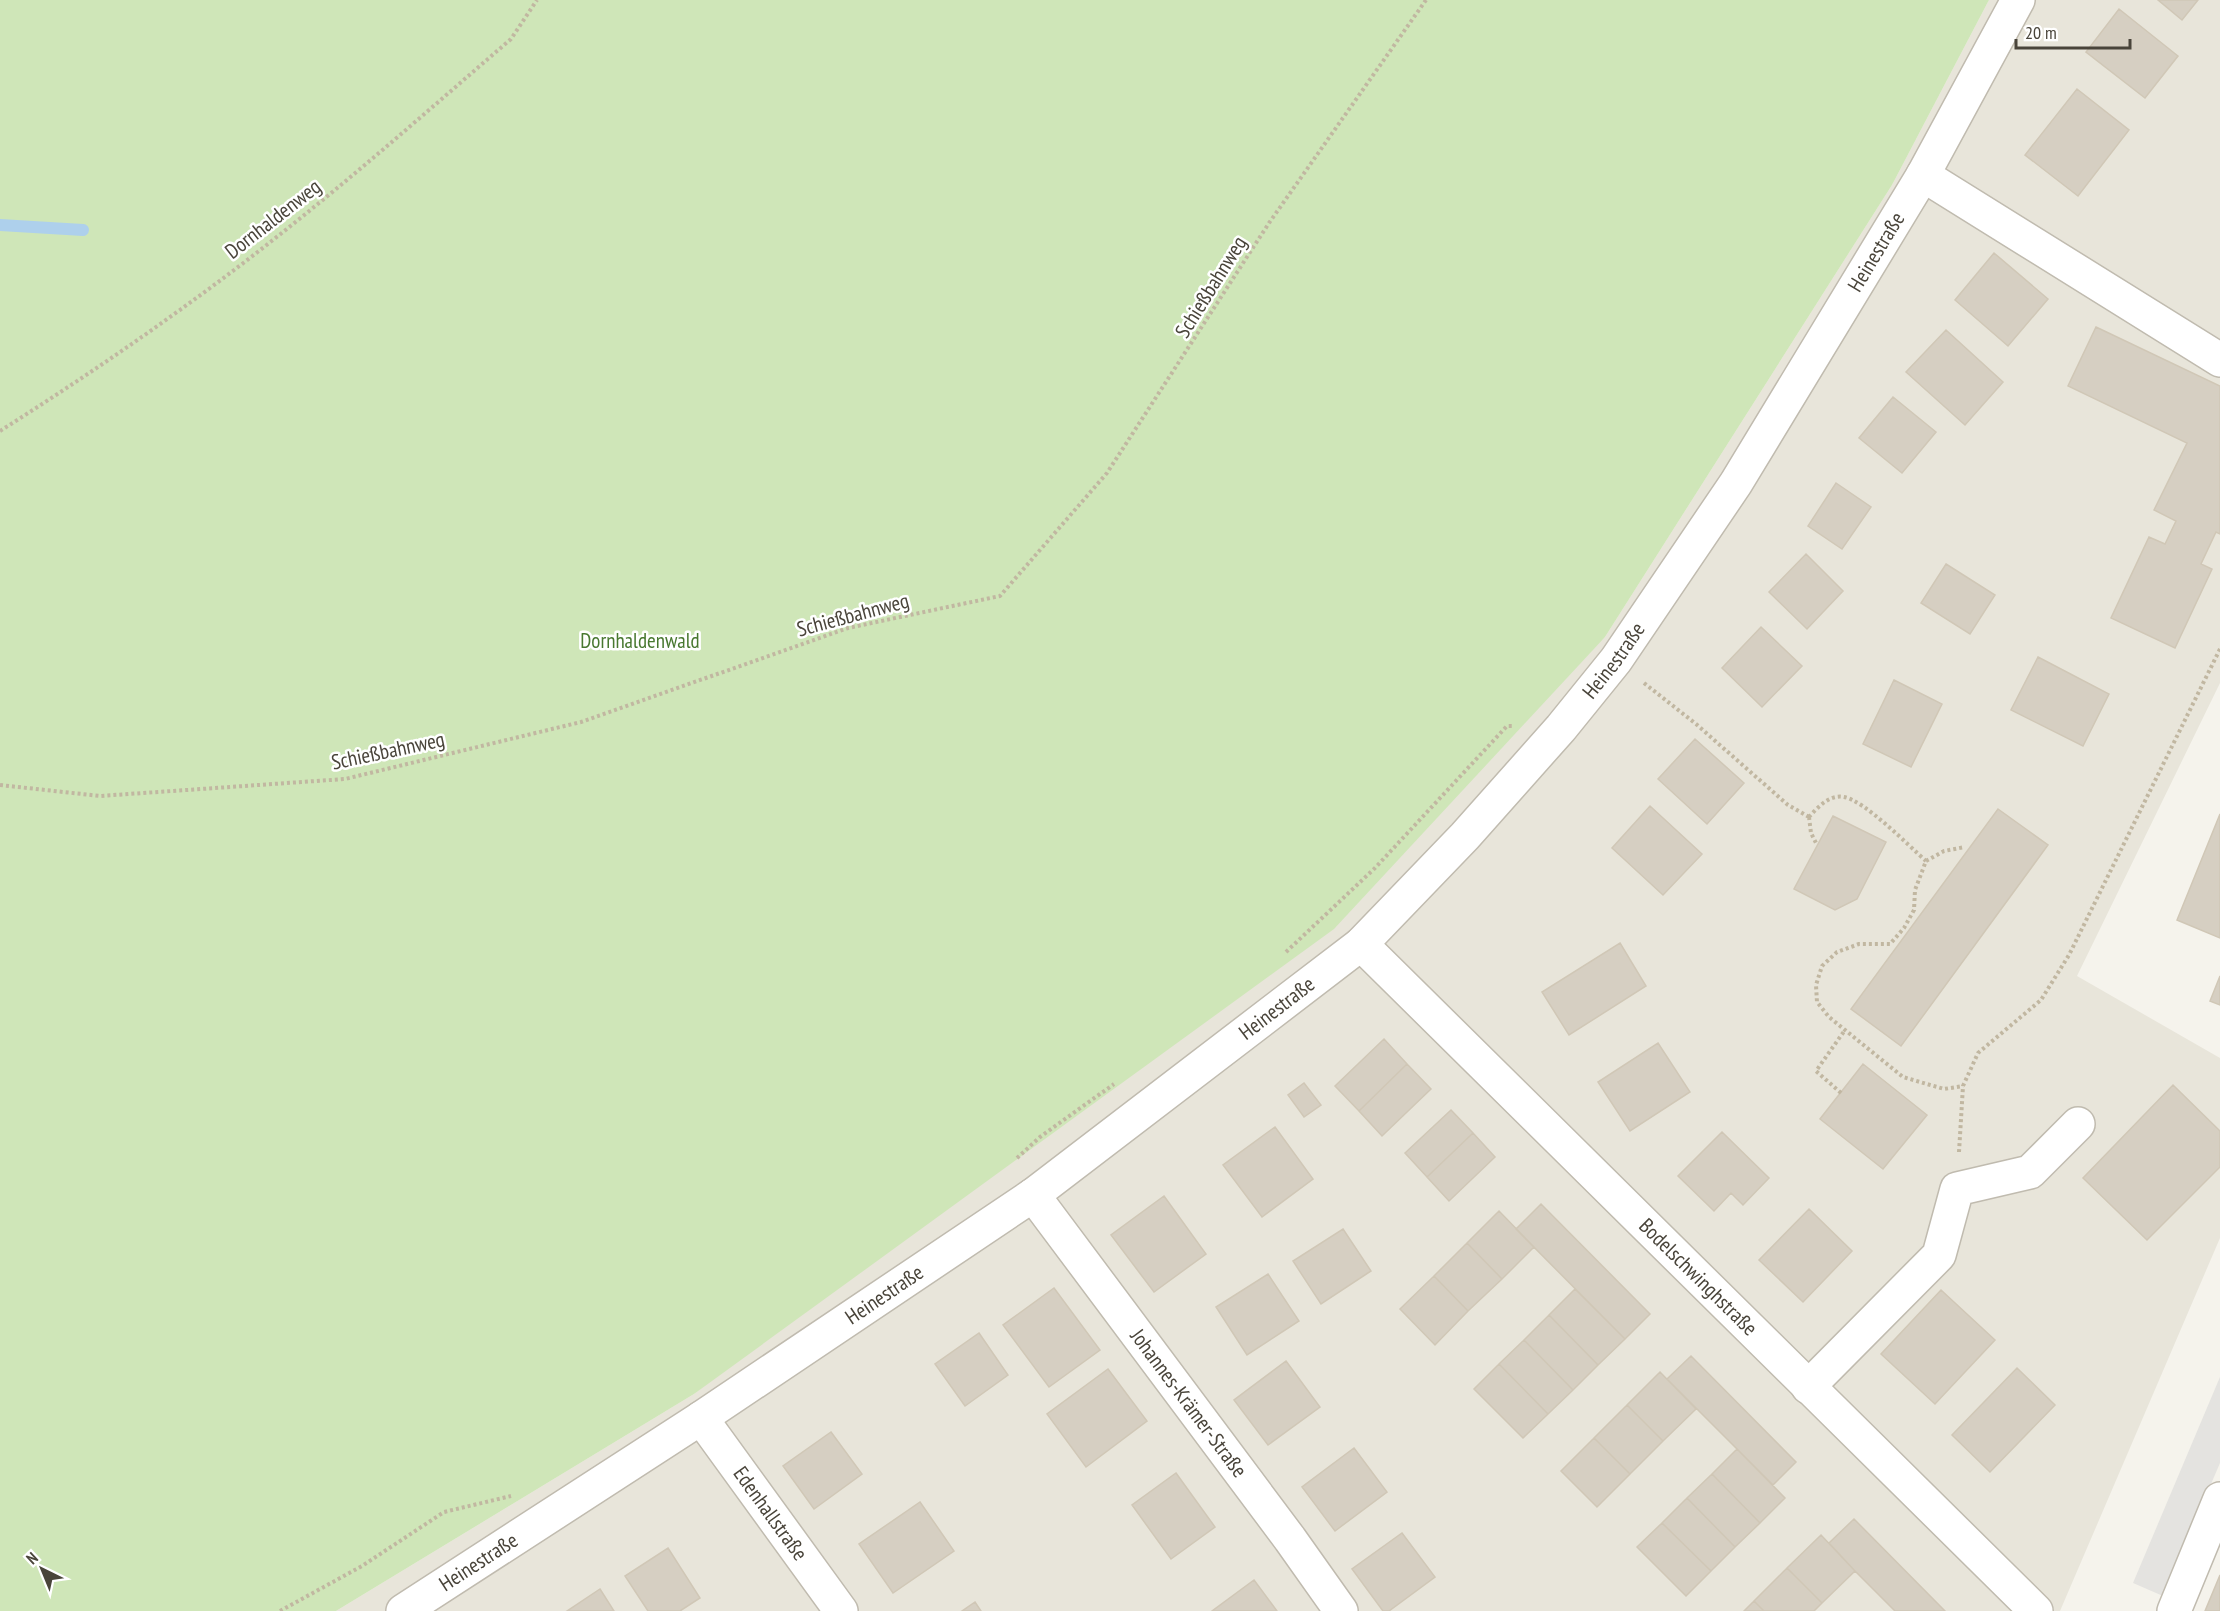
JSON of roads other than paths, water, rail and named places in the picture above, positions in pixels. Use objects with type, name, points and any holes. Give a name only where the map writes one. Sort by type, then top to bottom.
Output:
[{"type":"street","name":"Heinestraße","points":[[403,1611],[701,1418],[1033,1195],[1361,944],[1465,836],[1562,728],[1616,660],[1736,483],[1923,175],[2018,0]]},
{"type":"street","points":[[1923,175],[2220,360]]},
{"type":"street","name":"Bodelschwinghstraße","points":[[1361,944],[2036,1611]]},
{"type":"street","points":[[1808,1387],[1938,1255],[1957,1189],[2030,1172],[2078,1124]]},
{"type":"street","name":"Johannes-Krämer-Straße","points":[[1033,1195],[1283,1529],[1341,1611]]},
{"type":"street","name":"Edenhallstraße","points":[[701,1418],[841,1611]]},
{"type":"street","points":[[2174,1611],[2220,1499]]},
{"type":"waterway","points":[[0,225],[83,230]]},
{"type":"park label","name":"Dornhaldenwald","points":[[640,641]]}]
